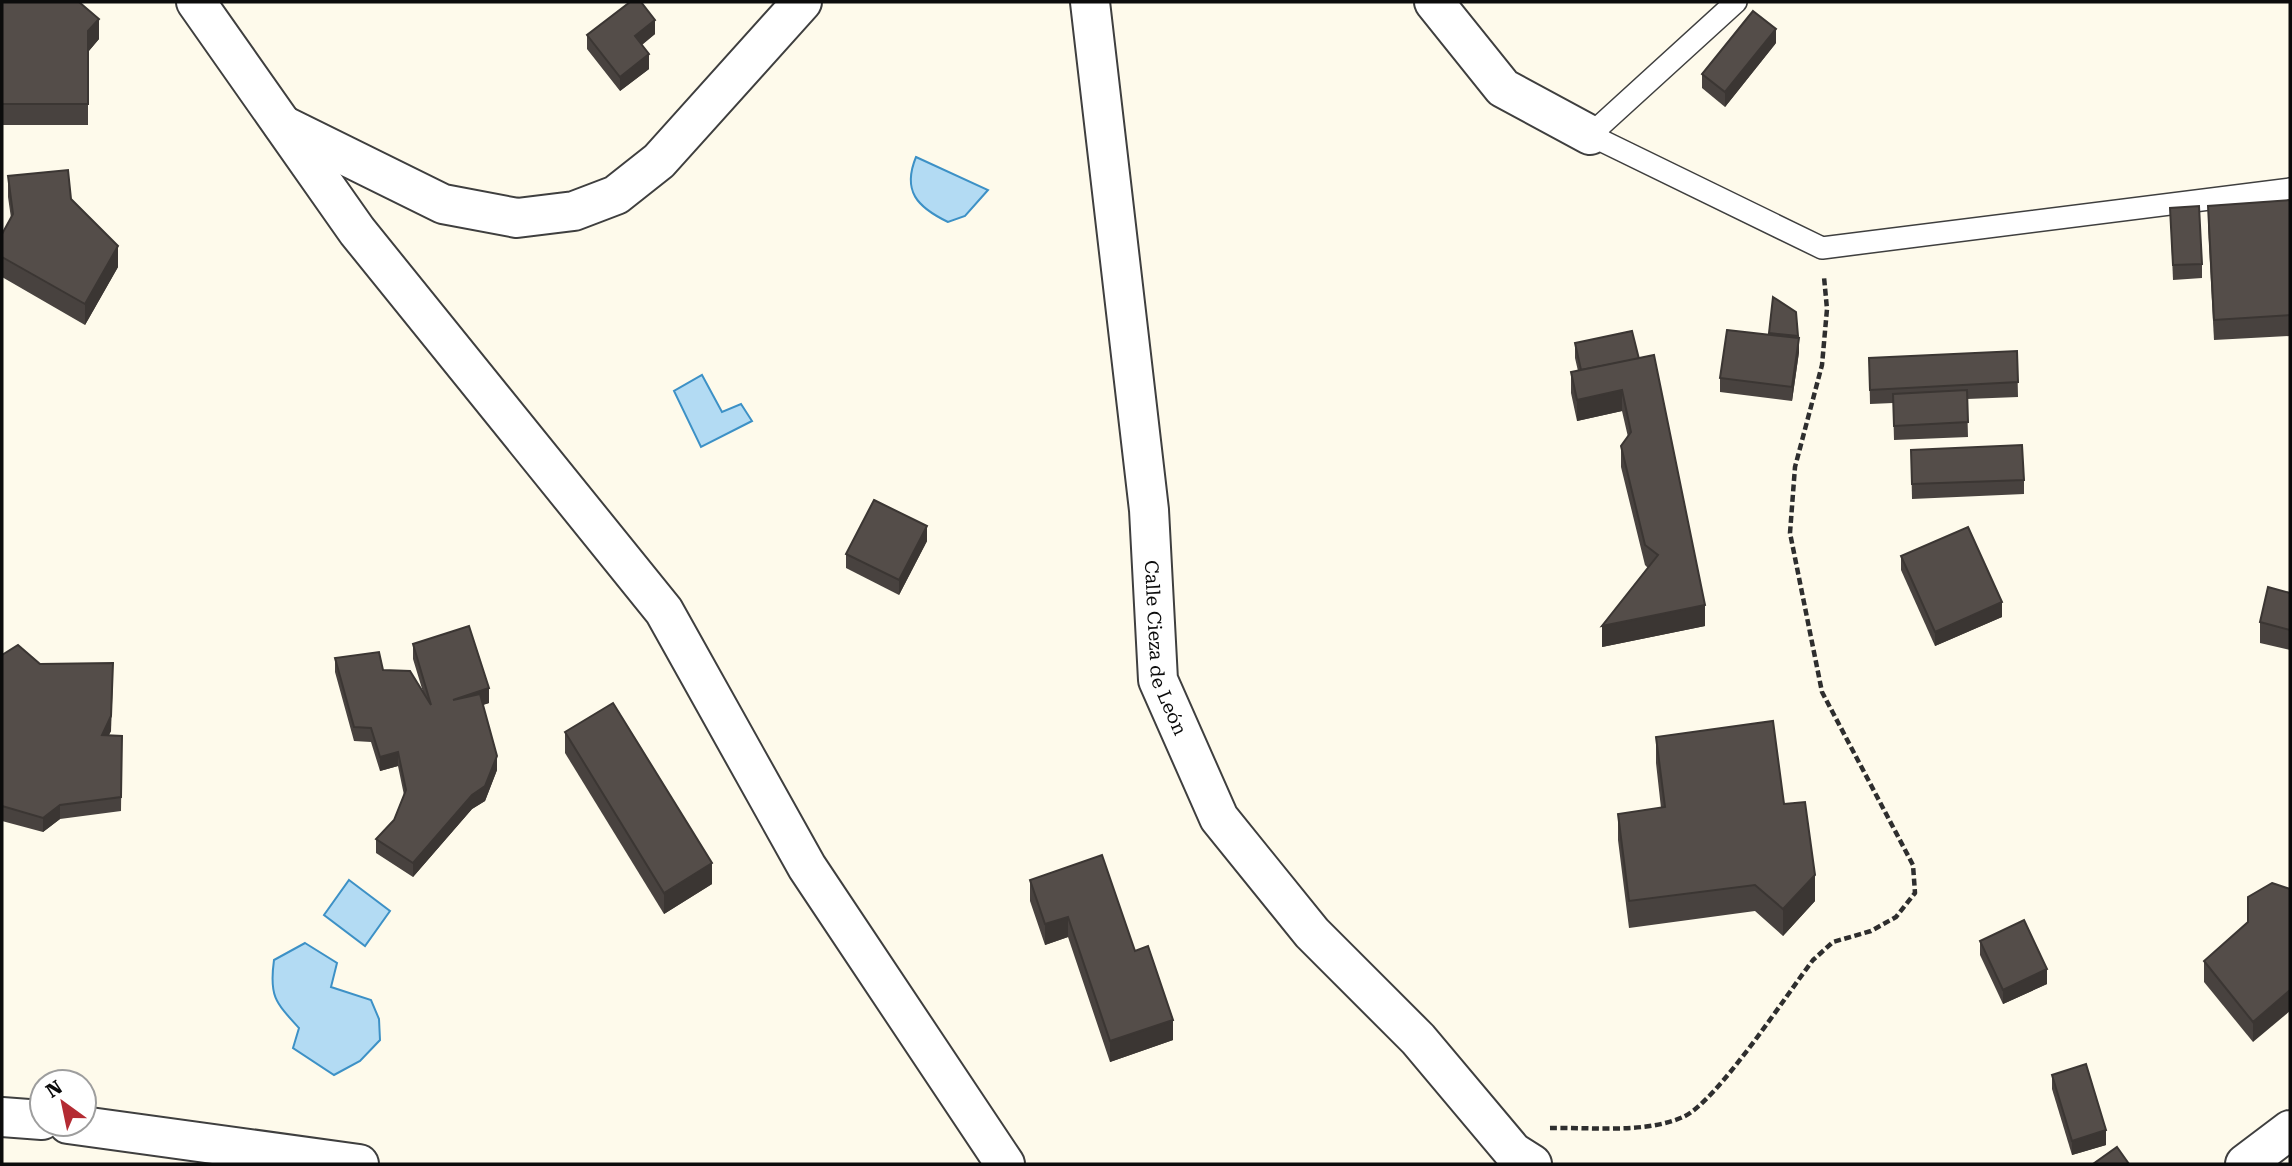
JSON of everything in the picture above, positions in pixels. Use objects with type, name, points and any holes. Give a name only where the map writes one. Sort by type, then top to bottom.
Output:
[{"type":"street","points":[[196,2],[278,123],[357,231],[664,611],[807,867],[1004,1164]]},
{"type":"street","points":[[278,123],[443,204],[517,218],[574,211],[616,195],[659,161],[802,2]]},
{"type":"street","name":"Calle Cieza de León","points":[[1090,2],[1149,510],[1158,680],[1219,818],[1312,933],[1418,1039],[1513,1152],[1532,1164]]},
{"type":"street","points":[[1434,2],[1503,88],[1590,135]]},
{"type":"street","points":[[2,1117],[28,1119]]},
{"type":"street","points":[[98,1128],[343,1163]]},
{"type":"street","points":[[2245,1164],[2290,1130]]},
{"type":"lane","points":[[1736,2],[1590,135],[1822,248],[2290,189]]},
{"type":"path","points":[[1493,1128],[1648,1127],[1684,1117],[1709,1099],[1813,960],[1833,942],[1871,931],[1896,917],[1916,893],[1913,865],[1822,692],[1790,533],[1796,467],[1822,365],[1827,309],[1822,248]]},
{"type":"water","points":[[916,157],[988,190],[965,216],[948,222],[928,210],[915,197],[911,179]]},
{"type":"water","points":[[702,375],[722,412],[741,404],[752,421],[701,447],[674,391]]},
{"type":"water","points":[[349,880],[390,911],[365,946],[324,915]]},
{"type":"water","points":[[305,943],[337,963],[331,987],[371,1000],[379,1019],[380,1040],[360,1061],[334,1075],[293,1048],[299,1028],[279,1005],[273,990],[274,960]]},
{"type":"building","points":[[2,2],[79,2],[99,19],[88,31],[88,104],[2,104]]},
{"type":"building","points":[[630,2],[641,2],[655,20],[635,36],[649,54],[620,77],[587,35]]},
{"type":"building","points":[[1753,11],[1776,29],[1725,92],[1702,74]]},
{"type":"building","points":[[68,170],[71,199],[118,246],[85,304],[2,257],[2,234],[13,214],[8,176]]},
{"type":"building","points":[[2290,200],[2290,315],[2214,320],[2208,206]]},
{"type":"building","points":[[2199,206],[2202,264],[2173,265],[2170,208]]},
{"type":"building","points":[[1773,297],[1796,312],[1798,336],[1769,333]]},
{"type":"building","points":[[1727,330],[1799,338],[1792,387],[1720,378]]},
{"type":"building","points":[[1632,331],[1639,359],[1581,370],[1575,343]]},
{"type":"building","points":[[2017,351],[2018,382],[1870,390],[1869,358]]},
{"type":"building","points":[[1654,355],[1705,605],[1602,626],[1658,555],[1645,545],[1621,446],[1631,432],[1622,390],[1577,400],[1571,372]]},
{"type":"building","points":[[1967,390],[1968,422],[1894,426],[1893,394]]},
{"type":"building","points":[[2022,445],[2024,480],[1912,484],[1911,450]]},
{"type":"building","points":[[874,500],[927,526],[899,580],[846,554]]},
{"type":"building","points":[[1968,527],[2002,602],[1935,632],[1901,556]]},
{"type":"building","points":[[2268,587],[2290,593],[2290,630],[2260,622]]},
{"type":"building","points":[[469,626],[489,688],[453,700],[480,694],[497,756],[485,786],[472,795],[413,863],[376,839],[394,820],[406,790],[398,752],[380,757],[371,728],[354,727],[335,658],[379,652],[383,670],[410,671],[431,705],[413,644]]},
{"type":"building","points":[[18,645],[40,664],[113,663],[111,716],[102,735],[122,736],[121,797],[60,805],[43,818],[2,806],[2,655]]},
{"type":"building","points":[[613,703],[712,863],[664,893],[565,732]]},
{"type":"building","points":[[1773,721],[1784,804],[1805,802],[1815,875],[1783,909],[1755,885],[1629,901],[1618,814],[1665,807],[1656,737]]},
{"type":"building","points":[[1102,855],[1135,951],[1148,946],[1173,1020],[1110,1041],[1068,917],[1045,924],[1030,880]]},
{"type":"building","points":[[2272,883],[2290,889],[2290,990],[2253,1022],[2204,961],[2248,922],[2248,897]]},
{"type":"building","points":[[2024,920],[2047,969],[2003,990],[1980,941]]},
{"type":"building","points":[[2086,1064],[2106,1130],[2072,1141],[2052,1075]]},
{"type":"building","points":[[2117,1147],[2129,1164],[2093,1164]]}]
